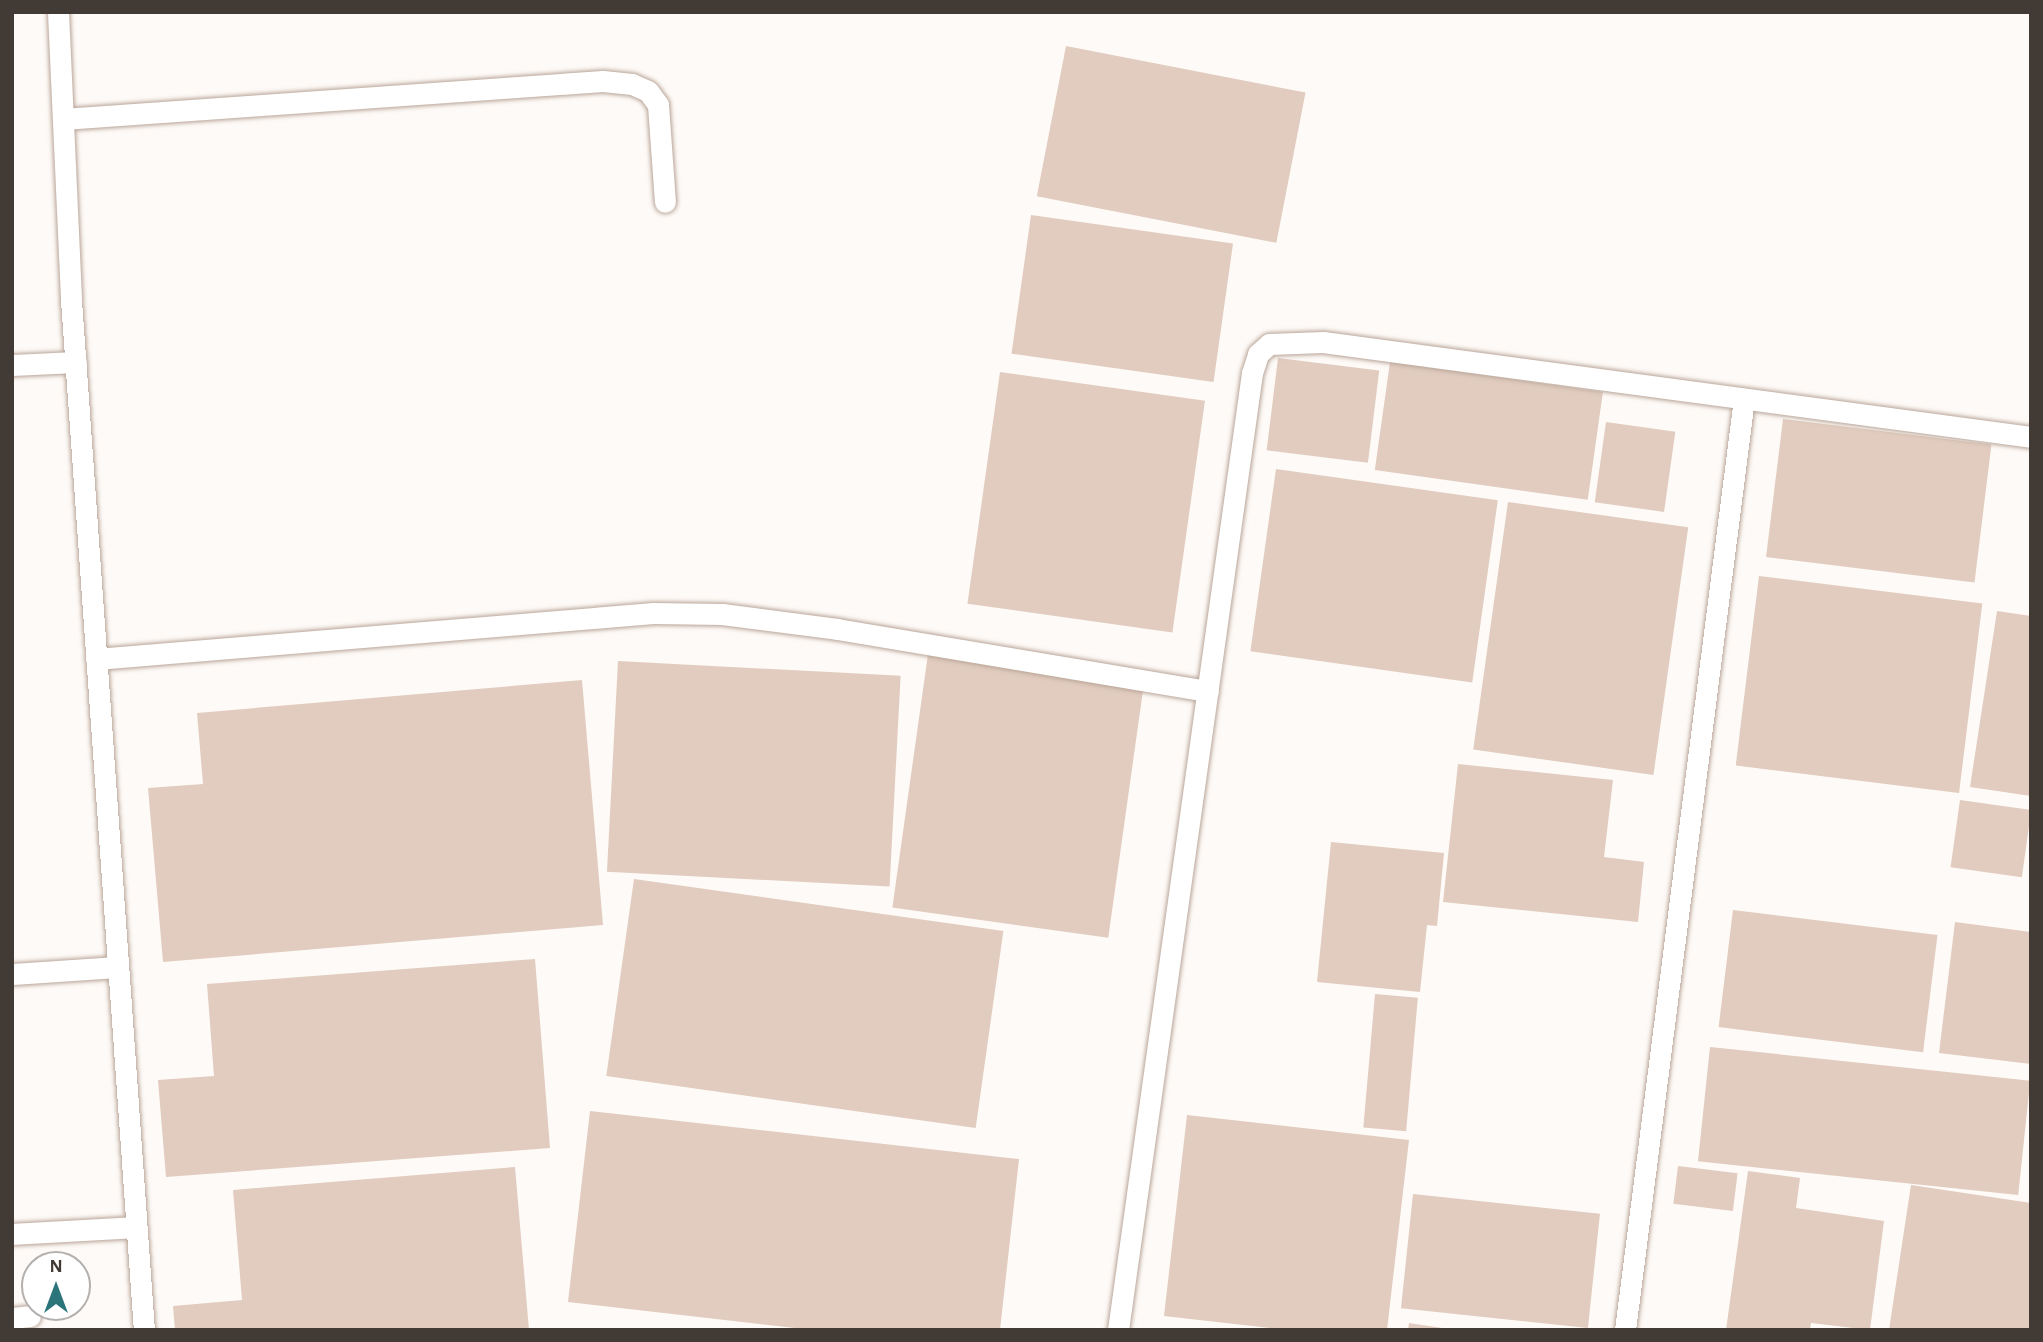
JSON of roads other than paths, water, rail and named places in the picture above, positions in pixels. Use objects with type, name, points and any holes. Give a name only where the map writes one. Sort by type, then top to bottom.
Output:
[{"type":"lane","points":[[58,12],[76,362],[144,1330]]},
{"type":"lane","points":[[63,119],[603,81],[622,83],[648,91],[658,105],[665,202]]},
{"type":"lane","points":[[1118,1330],[1252,373],[1258,354],[1269,344],[1323,342],[2031,437]]},
{"type":"lane","points":[[12,365],[76,362]]},
{"type":"lane","points":[[1625,1330],[1744,399]]},
{"type":"lane","points":[[96,659],[653,612],[722,614],[837,629],[1208,691]]},
{"type":"lane","points":[[12,974],[118,967]]},
{"type":"lane","points":[[12,1234],[136,1227]]}]
